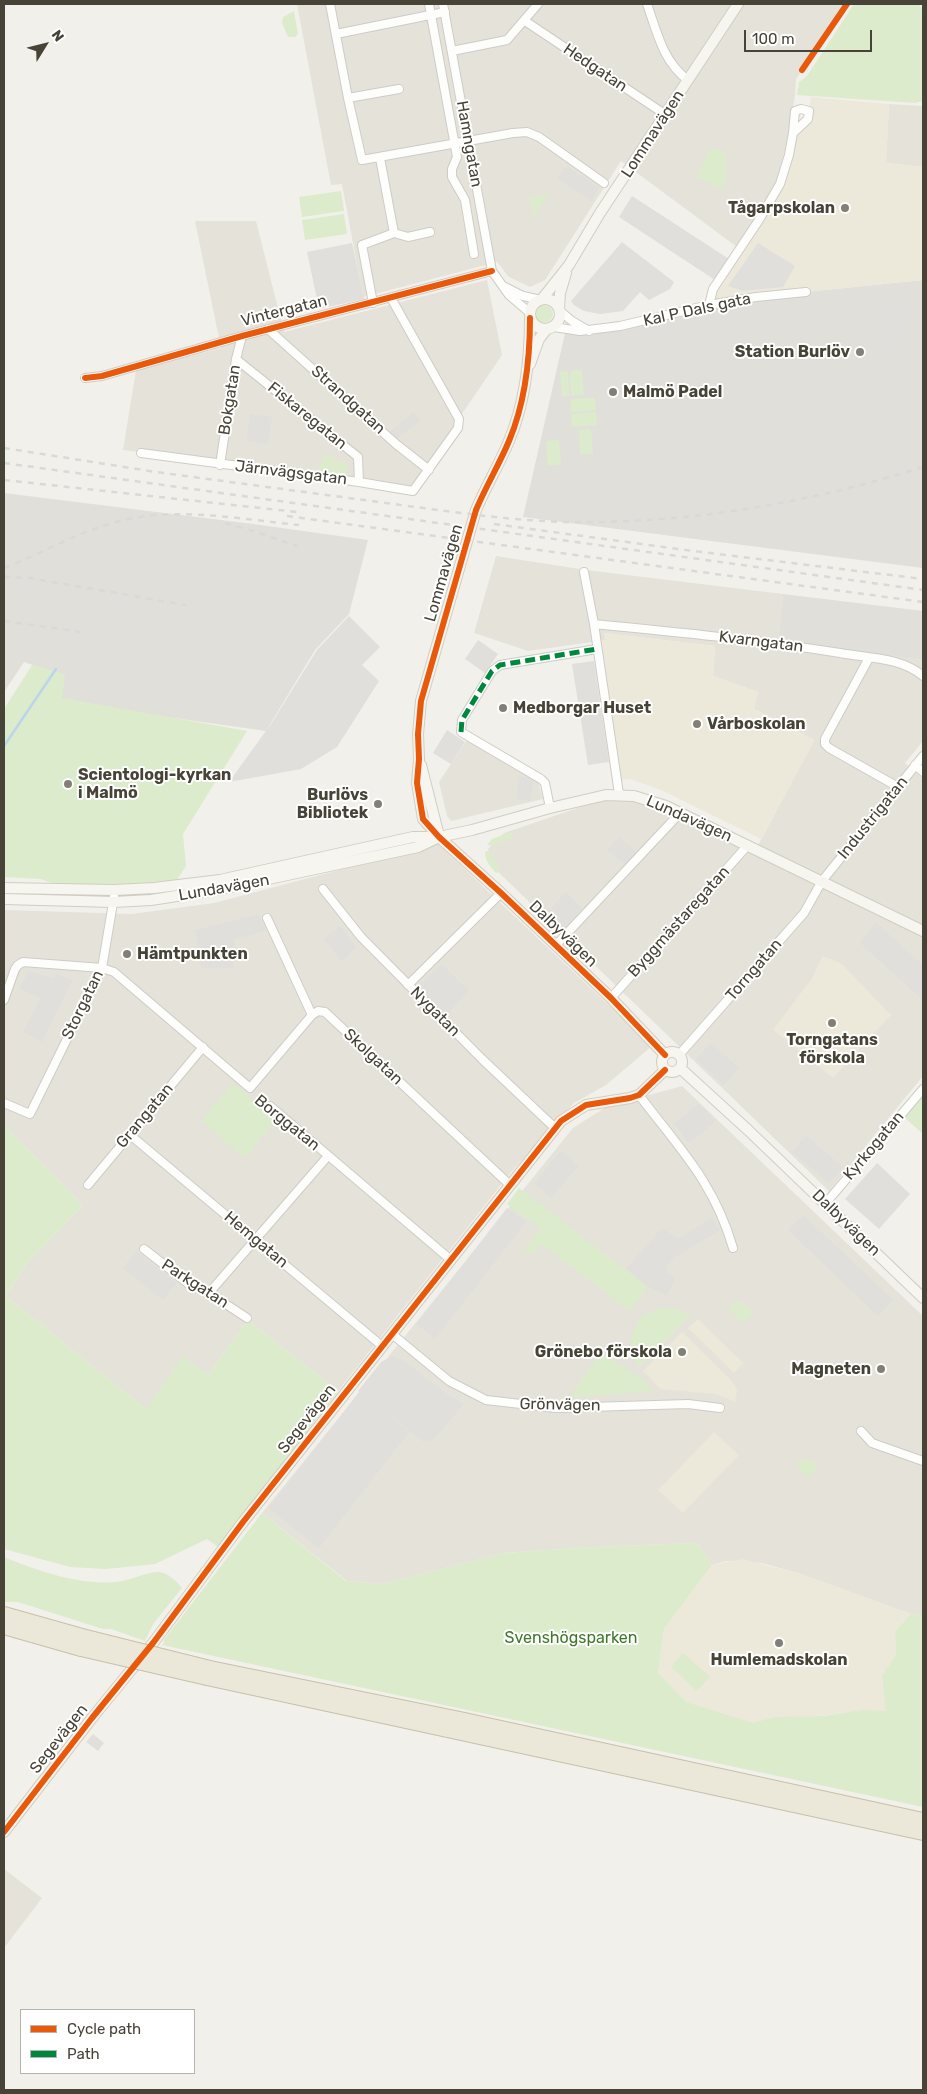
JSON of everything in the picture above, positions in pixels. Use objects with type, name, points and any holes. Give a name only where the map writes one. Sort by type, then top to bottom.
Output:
[{"type":"highway","points":[[4,1614],[81,1643]]},
{"type":"highway","points":[[4,1627],[923,1833]]},
{"type":"highway","points":[[208,1673],[470,1721],[923,1820]]},
{"type":"street","points":[[330,4],[362,160],[469,142],[513,132],[527,132],[533,134],[604,183]]},
{"type":"street","points":[[429,4],[457,157],[452,169],[452,177],[465,200],[474,254]]},
{"type":"street","points":[[452,51],[507,40],[538,4]]},
{"type":"street","points":[[647,4],[666,56],[673,66],[688,80]]},
{"type":"street","name":"Lommavägen","points":[[439,837],[423,819],[417,783],[420,708],[476,510],[514,426],[521,405],[526,374],[532,306],[542,300],[569,265],[600,213],[738,4]]},
{"type":"street","points":[[336,34],[431,14],[444,8]]},
{"type":"street","name":"Hamngatan","points":[[444,8],[492,271],[509,295],[530,316]]},
{"type":"street","name":"Hedgatan","points":[[525,21],[666,115]]},
{"type":"street","points":[[348,98],[399,89]]},
{"type":"street","points":[[708,305],[713,289],[759,220],[780,184],[789,155],[793,133]]},
{"type":"street","points":[[380,158],[394,233]]},
{"type":"street","points":[[374,303],[361,246],[366,242],[394,233],[408,237],[430,232]]},
{"type":"street","name":"Lommavägen","points":[[526,374],[539,339],[560,319],[560,293],[569,265]]},
{"type":"street","name":"Vintergatan","points":[[85,378],[102,376],[268,329],[492,271]]},
{"type":"street","name":"Hamngatan","points":[[499,282],[508,289],[523,296],[542,300]]},
{"type":"street","name":"Kal P Dals gata","points":[[550,328],[589,331],[620,326],[708,305],[806,292]]},
{"type":"street","points":[[391,298],[458,415],[458,428],[429,470]]},
{"type":"street","points":[[542,300],[552,301],[572,321],[589,331]]},
{"type":"street","points":[[530,316],[536,327],[550,328]]},
{"type":"street","name":"Strandgatan","points":[[268,329],[396,444],[429,470]]},
{"type":"street","name":"Bokgatan","points":[[220,465],[236,359],[242,336]]},
{"type":"street","name":"Fiskaregatan","points":[[236,359],[358,458],[359,482]]},
{"type":"street","name":"Järnvägsgatan","points":[[142,453],[220,465],[359,482],[411,492],[416,489],[429,470]]},
{"type":"street","points":[[584,572],[594,624],[620,794]]},
{"type":"street","name":"Kvarngatan","points":[[594,624],[714,636],[898,662],[915,668],[923,676]]},
{"type":"street","points":[[550,808],[544,783],[536,775],[461,732],[462,720],[492,671],[500,665],[598,649]]},
{"type":"street","points":[[868,658],[825,739],[825,744],[898,787]]},
{"type":"street","name":"Industrigatan","points":[[822,881],[923,756]]},
{"type":"street","points":[[915,765],[923,772]]},
{"type":"street","name":"Lundavägen","points":[[4,888],[114,890],[154,888],[220,880],[413,837],[439,837],[472,830],[550,808],[606,795],[620,794],[649,800],[680,813],[923,931]]},
{"type":"street","points":[[556,945],[680,813]]},
{"type":"street","name":"Lundavägen","points":[[4,899],[114,902],[151,900],[222,889],[418,847],[439,837]]},
{"type":"street","name":"Dalbyvägen","points":[[439,837],[611,998],[665,1055]]},
{"type":"street","name":"Byggmästaregatan","points":[[611,998],[748,845]]},
{"type":"street","name":"Torngatan","points":[[679,1055],[798,920],[807,909],[822,881]]},
{"type":"street","name":"Nygatan","points":[[323,889],[360,937],[555,1128]]},
{"type":"street","name":"Storgatan","points":[[4,1103],[30,1114],[102,968],[114,902],[114,890]]},
{"type":"street","points":[[408,985],[501,893]]},
{"type":"street","points":[[267,918],[312,1015]]},
{"type":"street","points":[[4,1000],[15,969],[23,962],[102,968]]},
{"type":"street","name":"Borggatan","points":[[102,968],[114,972],[250,1088],[312,1015]]},
{"type":"street","name":"Skolgatan","points":[[312,1015],[318,1011],[325,1012],[510,1185]]},
{"type":"street","name":"Grangatan","points":[[88,1184],[203,1048]]},
{"type":"street","points":[[672,1052],[679,1055],[681,1059],[680,1068],[673,1072],[665,1070],[662,1062],[665,1055],[672,1052]]},
{"type":"street","name":"Dalbyvägen","points":[[680,1068],[826,1204],[923,1298]]},
{"type":"street","points":[[665,1070],[639,1095],[686,1153],[703,1178],[718,1206],[733,1248]]},
{"type":"street","name":"Kyrkogatan","points":[[826,1204],[923,1088]]},
{"type":"street","name":"Segevägen","points":[[4,1832],[153,1644],[243,1522],[555,1128],[568,1115],[586,1105],[639,1095]]},
{"type":"street","name":"Borggatan","points":[[270,1106],[451,1260]]},
{"type":"street","name":"Hemgatan","points":[[129,1134],[382,1346]]},
{"type":"street","points":[[209,1293],[328,1156]]},
{"type":"street","name":"Parkgatan","points":[[144,1250],[190,1285],[209,1293],[247,1318]]},
{"type":"street","name":"Grönvägen","points":[[392,1334],[449,1381],[486,1400],[556,1408],[688,1404],[720,1408]]},
{"type":"street","points":[[861,1431],[872,1443],[923,1461]]},
{"type":"shaded area","points":[[297,4],[847,4],[796,79],[795,96],[785,150],[774,188],[737,247],[621,161],[545,280],[530,287],[509,277],[497,262],[363,297],[342,184],[331,185]]},
{"type":"shaded area","name":"Tågarpskolan","points":[[811,97],[889,104],[886,163],[923,167],[923,280],[756,297],[709,305],[711,295],[773,196],[793,133],[802,125],[809,111]]},
{"type":"shaded area","points":[[889,104],[923,106],[923,167],[886,163]]},
{"type":"shaded area","points":[[567,166],[599,188],[591,201],[558,178]]},
{"type":"shaded area","points":[[632,196],[729,259],[715,280],[619,217]]},
{"type":"shaded area","points":[[195,221],[256,221],[284,332],[487,280],[502,355],[412,487],[247,464],[123,450],[136,370],[221,348]]},
{"type":"shaded area","points":[[622,242],[674,282],[670,289],[649,300],[640,292],[623,311],[600,314],[584,311],[574,305],[571,301]]},
{"type":"shaded area","points":[[352,243],[364,299],[319,309],[307,252]]},
{"type":"shaded area","points":[[758,243],[795,266],[783,287],[743,291],[728,286]]},
{"type":"shaded area","points":[[923,280],[923,568],[523,517],[566,329],[580,331],[756,297]]},
{"type":"shaded area","points":[[901,304],[904,339],[881,341],[878,306]]},
{"type":"shaded area","points":[[414,412],[420,420],[397,439],[391,431]]},
{"type":"shaded area","points":[[250,414],[272,417],[268,444],[246,441]]},
{"type":"shaded area","points":[[4,493],[368,540],[349,614],[315,650],[266,731],[60,702],[62,675],[24,662],[4,692]]},
{"type":"shaded area","points":[[496,556],[586,570],[783,594],[778,641],[921,660],[923,658],[923,741],[905,763],[923,779],[923,1076],[829,1191],[494,868],[488,849],[504,833],[619,794],[634,796],[756,849],[814,740],[754,709],[758,692],[713,676],[715,646],[604,633],[606,640],[528,651],[474,633]]},
{"type":"shaded area","points":[[783,594],[923,611],[923,658],[921,660],[778,641]]},
{"type":"shaded area","points":[[349,616],[380,647],[362,665],[379,681],[337,747],[301,769],[229,782],[271,724],[317,650]]},
{"type":"shaded area","name":"Vårboskolan","points":[[604,633],[715,646],[713,676],[758,692],[754,709],[815,740],[761,839],[661,790],[630,779],[617,780],[596,641],[606,640]]},
{"type":"shaded area","points":[[478,640],[498,654],[485,673],[465,659]]},
{"type":"shaded area","points":[[594,661],[609,762],[588,765],[572,664]]},
{"type":"shaded area","points":[[447,730],[465,742],[451,764],[433,753]]},
{"type":"shaded area","points":[[467,740],[537,778],[543,799],[451,821],[447,816],[439,782]]},
{"type":"shaded area","points":[[520,776],[534,778],[530,801],[516,799]]},
{"type":"shaded area","points":[[619,837],[637,853],[626,865],[608,850]]},
{"type":"shaded area","points":[[438,844],[652,1046],[606,1085],[574,1103],[512,1171],[338,1391],[248,1320],[208,1375],[183,1357],[147,1410],[6,1296],[27,1263],[83,1205],[4,1125],[4,910],[132,914],[214,903]]},
{"type":"shaded area","points":[[566,892],[582,908],[560,932],[543,916]]},
{"type":"shaded area","points":[[259,914],[266,931],[234,939],[234,968],[201,968],[195,930]]},
{"type":"shaded area","points":[[876,923],[921,963],[923,961],[923,1000],[860,943]]},
{"type":"shaded area","points":[[340,926],[356,947],[342,961],[324,939]]},
{"type":"shaded area","name":"Torngatans förskola","points":[[823,956],[842,964],[891,1015],[833,1078],[773,1030],[812,978]]},
{"type":"shaded area","points":[[441,964],[469,991],[444,1017],[416,989]]},
{"type":"shaded area","points":[[29,971],[52,978],[56,974],[73,980],[42,1042],[23,1032],[41,998],[19,989]]},
{"type":"shaded area","points":[[711,1043],[739,1068],[724,1085],[696,1059]]},
{"type":"shaded area","points":[[682,1086],[923,1316],[923,1615],[911,1614],[801,1574],[762,1563],[726,1561],[712,1565],[697,1543],[504,1553],[382,1584],[347,1581],[262,1513],[573,1128],[606,1107]]},
{"type":"shaded area","points":[[699,1104],[715,1122],[689,1143],[674,1124]]},
{"type":"shaded area","points":[[806,1136],[843,1167],[829,1183],[792,1152]]},
{"type":"shaded area","points":[[561,1151],[578,1166],[551,1198],[534,1183]]},
{"type":"shaded area","points":[[877,1163],[910,1194],[879,1229],[845,1199]]},
{"type":"shaded area","points":[[507,1208],[526,1222],[435,1339],[417,1324]]},
{"type":"shaded area","points":[[803,1215],[893,1300],[878,1316],[788,1230]]},
{"type":"shaded area","points":[[712,1217],[720,1230],[674,1258],[666,1267],[668,1273],[675,1278],[667,1295],[649,1287],[626,1269],[662,1228],[678,1239]]},
{"type":"shaded area","points":[[136,1251],[177,1283],[163,1300],[123,1268]]},
{"type":"shaded area","points":[[698,1319],[743,1363],[734,1373],[688,1328]]},
{"type":"shaded area","name":"Grönebo förskola","points":[[682,1332],[731,1380],[737,1390],[735,1402],[716,1394],[660,1389],[643,1371]]},
{"type":"shaded area","points":[[392,1356],[404,1361],[448,1395],[464,1404],[432,1441],[424,1442],[358,1391],[381,1362]]},
{"type":"shaded area","points":[[359,1392],[409,1432],[319,1548],[269,1508]]},
{"type":"shaded area","points":[[714,1432],[739,1455],[683,1513],[658,1490]]},
{"type":"shaded area","name":"Humlemadskolan","points":[[742,1559],[801,1574],[911,1614],[895,1631],[896,1654],[882,1676],[887,1711],[843,1713],[754,1724],[687,1704],[658,1673],[664,1629],[712,1565]]},
{"type":"shaded area","points":[[93,1734],[104,1743],[98,1751],[86,1742]]},
{"type":"shaded area","points":[[4,1869],[42,1898],[4,1948]]},
{"type":"green space","points":[[854,4],[919,4],[923,11],[923,101],[915,103],[797,95],[799,82],[807,76]]},
{"type":"green space","points":[[294,11],[298,34],[295,37],[288,37],[282,23],[283,17]]},
{"type":"green space","points":[[711,149],[718,149],[726,153],[726,182],[721,190],[696,176]]},
{"type":"green space","points":[[341,191],[344,211],[302,217],[299,197]]},
{"type":"green space","points":[[549,194],[533,218],[530,197]]},
{"type":"green space","points":[[344,214],[347,234],[305,240],[302,220]]},
{"type":"green space","points":[[544,305],[550,308],[553,314],[550,320],[544,323],[538,320],[535,314],[538,308]]},
{"type":"green space","points":[[582,370],[584,395],[571,396],[570,371]]},
{"type":"green space","points":[[568,371],[569,396],[562,397],[560,372]]},
{"type":"green space","points":[[595,397],[596,410],[571,412],[570,399]]},
{"type":"green space","points":[[596,412],[597,425],[572,427],[571,414]]},
{"type":"green space","points":[[591,429],[593,454],[580,454],[579,430]]},
{"type":"green space","points":[[559,440],[561,465],[548,465],[546,441]]},
{"type":"green space","points":[[325,454],[347,465],[347,477],[317,473]]},
{"type":"green space","points":[[32,665],[65,674],[62,698],[247,731],[183,834],[186,866],[176,881],[152,886],[62,887],[41,879],[4,877],[4,709]]},
{"type":"green space","points":[[512,833],[513,839],[501,841],[493,846],[487,845],[492,839]]},
{"type":"green space","points":[[487,851],[490,852],[500,870],[499,872],[496,873],[488,863],[485,855]]},
{"type":"green space","points":[[233,1083],[277,1120],[244,1158],[201,1121]]},
{"type":"green space","points":[[923,1095],[923,1134],[904,1117]]},
{"type":"green space","points":[[4,1125],[83,1205],[27,1263],[6,1296],[146,1409],[183,1356],[208,1375],[248,1320],[338,1391],[218,1547],[207,1539],[155,1564],[106,1569],[70,1567],[4,1549]]},
{"type":"green space","points":[[519,1188],[648,1287],[629,1311],[542,1244],[532,1255],[524,1250],[540,1229],[507,1204]]},
{"type":"green space","points":[[738,1299],[753,1312],[743,1323],[728,1309]]},
{"type":"green space","points":[[666,1308],[681,1310],[691,1315],[639,1367],[632,1353],[631,1345],[634,1329],[643,1317],[653,1310]]},
{"type":"green space","points":[[601,1353],[642,1378],[654,1391],[568,1398]]},
{"type":"green space","points":[[806,1459],[814,1461],[816,1469],[811,1476],[804,1475],[798,1466],[798,1461]]},
{"type":"green space","name":"Svenshögsparken","points":[[262,1513],[346,1581],[382,1584],[504,1553],[697,1543],[712,1565],[664,1629],[658,1673],[686,1702],[753,1723],[775,1717],[823,1716],[863,1710],[886,1711],[882,1676],[896,1654],[895,1631],[911,1614],[923,1615],[923,1807],[162,1645],[165,1642],[163,1641]]},
{"type":"green space","points":[[4,1557],[44,1572],[87,1581],[116,1582],[148,1573],[160,1572],[171,1577],[182,1588],[153,1624],[145,1641],[18,1602],[4,1602]]},
{"type":"green space","points":[[683,1653],[710,1677],[697,1691],[671,1667]]},
{"type":"waterway","points":[[4,746],[56,669]]},
{"type":"railway","points":[[4,448],[156,472],[453,512],[538,521],[567,522],[657,519],[747,509],[836,491],[923,467]]},
{"type":"railway","points":[[4,463],[923,590]]},
{"type":"railway","points":[[4,480],[297,512]]},
{"type":"railway","points":[[4,568],[93,529],[153,515],[202,515],[299,525]]},
{"type":"railway","points":[[287,516],[923,602]]},
{"type":"railway","points":[[225,523],[297,546]]},
{"type":"railway","points":[[494,524],[923,579]]},
{"type":"railway","points":[[4,577],[29,578],[186,605]]},
{"type":"railway","points":[[4,621],[81,632]]},
{"type":"marked path","points":[[461,732],[462,720],[492,671],[500,665],[597,649]]},
{"type":"cycle path","points":[[802,70],[847,4]]},
{"type":"cycle path","points":[[85,378],[102,376],[242,336],[492,271]]},
{"type":"cycle path","points":[[530,318],[528,365],[519,412],[509,441],[476,510],[421,701],[417,783],[423,819],[439,837],[611,998],[665,1055]]},
{"type":"cycle path","points":[[4,1832],[153,1643],[243,1522],[561,1121],[586,1105],[639,1095],[665,1070]]},
{"type":"place","name":"Tågarpskolan","points":[[845,208]]},
{"type":"place","name":"Station Burlöv","points":[[860,352]]},
{"type":"place","name":"Malmö Padel","points":[[613,392]]},
{"type":"place","name":"Medborgar Huset","points":[[503,708]]},
{"type":"place","name":"Vårboskolan","points":[[697,724]]},
{"type":"place","name":"Scientologi-kyrkan i Malmö","points":[[68,784]]},
{"type":"place","name":"Burlövs Bibliotek","points":[[378,804]]},
{"type":"place","name":"Hämtpunkten","points":[[127,954]]},
{"type":"place","name":"Torngatans förskola","points":[[832,1023]]},
{"type":"place","name":"Grönebo förskola","points":[[682,1352]]},
{"type":"place","name":"Magneten","points":[[881,1369]]},
{"type":"place","name":"Humlemadskolan","points":[[779,1643]]}]
